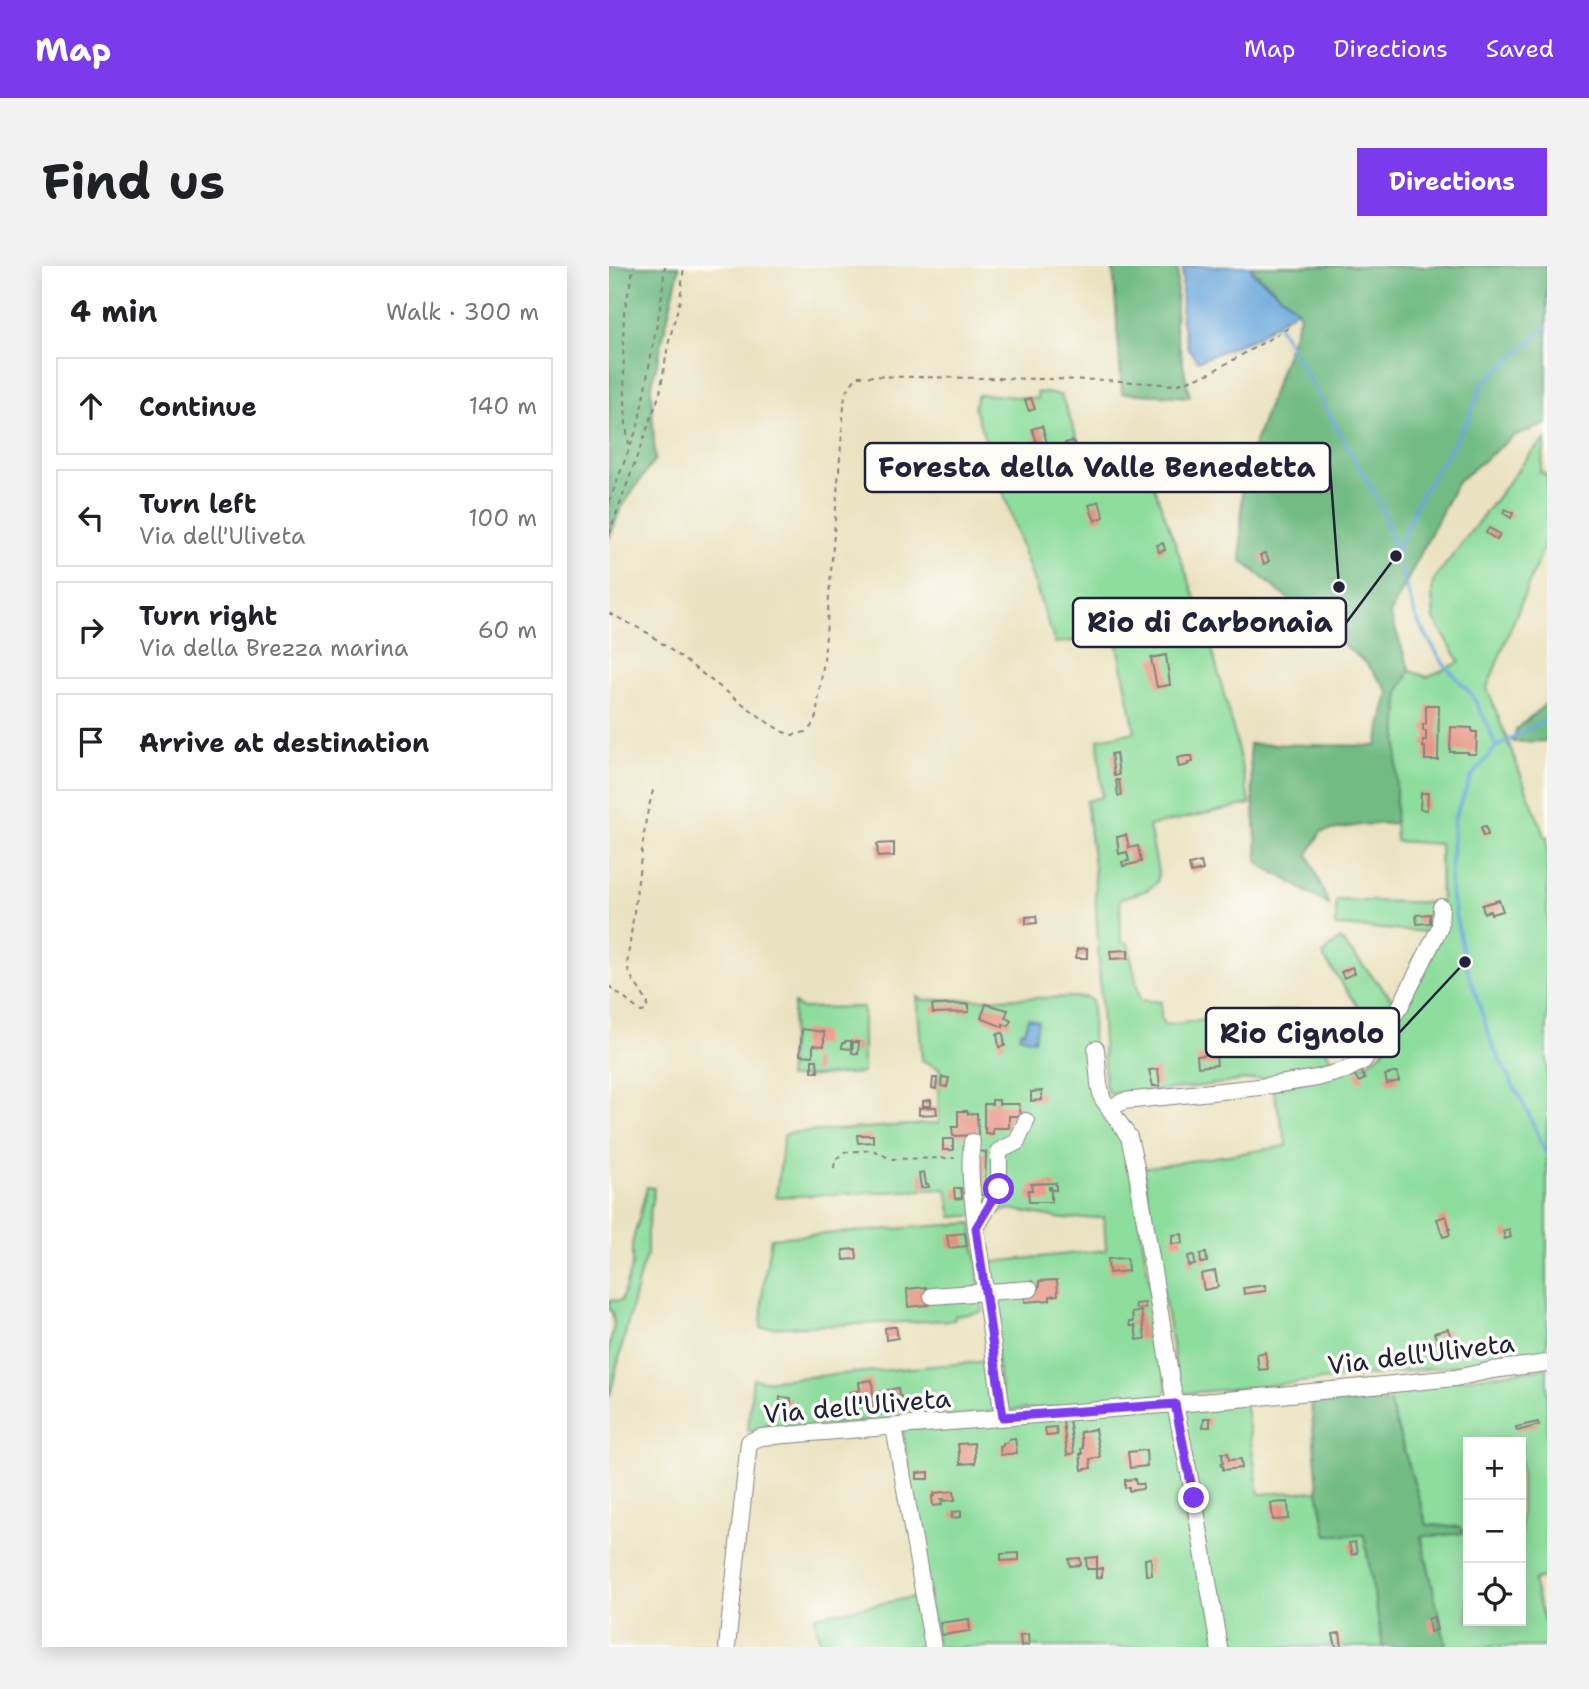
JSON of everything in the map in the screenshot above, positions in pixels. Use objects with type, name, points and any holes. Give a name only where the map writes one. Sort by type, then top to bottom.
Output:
[{"type":"street","points":[[1109,1108],[1124,1101],[1317,1079],[1346,1070],[1363,1060],[1401,1005],[1440,927],[1441,907]]},
{"type":"street","points":[[1092,1057],[1102,1098],[1129,1137],[1136,1167],[1175,1404],[1177,1444],[1203,1536],[1204,1580],[1215,1639]]},
{"type":"street","points":[[976,1228],[999,1189],[999,1151],[1017,1142],[1026,1121]]},
{"type":"street","points":[[971,1150],[971,1188],[1003,1417]]},
{"type":"street","points":[[932,1296],[1030,1289]]},
{"type":"street","name":"Via dell'Uliveta","points":[[727,1647],[749,1442],[761,1437],[838,1437],[894,1427],[1455,1378],[1547,1363]]},
{"type":"street","points":[[894,1427],[911,1496],[933,1647]]},
{"type":"path","points":[[630,448],[625,425],[622,346],[624,312],[634,266]]},
{"type":"path","points":[[609,502],[638,426],[665,266]]},
{"type":"path","points":[[609,534],[660,393],[668,345],[680,300],[684,266]]},
{"type":"path","points":[[609,613],[648,632],[783,732],[793,735],[804,732],[811,727],[816,717],[825,647],[845,394],[857,376],[1106,380],[1176,385],[1210,373],[1292,326]]},
{"type":"path","points":[[609,986],[641,1012],[646,1011],[648,1003],[630,975],[627,965],[646,819],[654,786]]},
{"type":"path","points":[[834,1168],[835,1160],[844,1152],[873,1150],[891,1159],[971,1150]]},
{"type":"green space","points":[[609,266],[679,266],[651,388],[655,459],[620,510],[609,539]]},
{"type":"green space","points":[[1113,266],[1178,266],[1175,326],[1190,397],[1122,393]]},
{"type":"green space","points":[[1253,266],[1547,266],[1547,424],[1514,436],[1457,482],[1390,614],[1410,671],[1399,691],[1395,823],[1360,825],[1321,832],[1308,854],[1329,905],[1258,863],[1249,744],[1377,746],[1389,691],[1367,664],[1241,560],[1242,479],[1300,316],[1297,309],[1254,271]]},
{"type":"green space","points":[[1037,392],[1061,395],[1094,482],[1146,465],[1206,627],[1250,804],[1149,826],[1158,872],[1157,882],[1147,890],[1120,899],[1121,942],[1128,943],[1140,1000],[1161,1002],[1164,1025],[1298,1009],[1332,1059],[1329,1067],[1186,1088],[1110,1094],[1107,1091],[1094,867],[1086,801],[1102,797],[1098,739],[1135,732],[1118,645],[1125,642],[1123,636],[1055,643],[974,407],[977,396],[982,394],[1038,399]]},
{"type":"green space","points":[[1546,439],[1540,472],[1547,475],[1547,538],[1487,688],[1545,837],[1547,836],[1547,1354],[1393,1373],[1180,1394],[1143,1168],[1287,1146],[1273,1089],[1367,1064],[1384,1050],[1379,1037],[1323,954],[1340,939],[1399,1007],[1430,932],[1336,926],[1336,900],[1441,903],[1440,844],[1396,841],[1399,691],[1410,671],[1427,677],[1460,662],[1434,619],[1433,581],[1531,453]]},
{"type":"green space","points":[[1547,703],[1547,741],[1513,742],[1516,729]]},
{"type":"green space","points":[[917,996],[923,1000],[1086,997],[1092,1001],[1093,1074],[1126,1137],[1167,1391],[1164,1397],[1004,1411],[984,1263],[1106,1250],[1104,1217],[1063,1219],[1010,1209],[993,1214],[952,1217],[947,1189],[776,1197],[784,1136],[788,1133],[939,1123],[940,1069],[922,1060]]},
{"type":"green space","points":[[794,1003],[800,1008],[863,1007],[863,1073],[788,1078]]},
{"type":"green space","points":[[647,1187],[654,1188],[647,1232],[647,1254],[609,1398],[609,1348],[614,1325],[609,1300],[621,1301],[632,1265],[632,1244]]},
{"type":"green space","points":[[972,1223],[983,1312],[955,1316],[954,1320],[761,1328],[763,1288],[771,1238]]},
{"type":"green space","points":[[989,1361],[997,1409],[994,1412],[748,1431],[753,1378],[762,1381]]},
{"type":"green space","points":[[1547,1368],[1547,1576],[1533,1581],[1547,1633],[1547,1647],[1446,1647],[1421,1535],[1436,1536],[1460,1527],[1427,1525],[1387,1389]]},
{"type":"green space","points":[[1244,1395],[1259,1494],[1318,1491],[1327,1535],[1364,1535],[1383,1647],[937,1647],[902,1427]]},
{"type":"green space","points":[[1379,1400],[1390,1404],[1427,1525],[1460,1527],[1463,1532],[1421,1536],[1446,1647],[1383,1647],[1364,1535],[1327,1535],[1318,1491],[1311,1402]]},
{"type":"green space","points":[[915,1597],[925,1647],[820,1647],[815,1616]]},
{"type":"water","points":[[1183,266],[1251,266],[1252,272],[1297,309],[1255,338],[1198,361],[1188,348],[1181,318]]},
{"type":"water","points":[[1028,1018],[1038,1021],[1034,1040],[1019,1036],[1020,1031],[1024,1032]]},
{"type":"building","points":[[1031,398],[1035,409],[1029,411],[1025,400]]},
{"type":"building","points":[[1042,426],[1047,443],[1038,446],[1032,429]]},
{"type":"building","points":[[1073,441],[1076,448],[1068,451],[1065,443]]},
{"type":"building","points":[[1099,501],[1104,517],[1095,521],[1089,505]]},
{"type":"building","points":[[1505,509],[1513,513],[1511,518],[1503,513]]},
{"type":"building","points":[[1489,528],[1500,534],[1497,540],[1486,533]]},
{"type":"building","points":[[1163,543],[1165,550],[1159,552],[1157,545]]},
{"type":"building","points":[[1265,553],[1269,561],[1264,564],[1260,555]]},
{"type":"building","points":[[1166,655],[1170,685],[1157,687],[1151,658]]},
{"type":"building","points":[[1426,705],[1439,705],[1438,760],[1425,760],[1423,740],[1426,740],[1426,731],[1423,731],[1423,724],[1426,724]]},
{"type":"building","points":[[1451,727],[1472,728],[1472,732],[1477,732],[1476,754],[1450,752]]},
{"type":"building","points":[[1116,753],[1119,775],[1114,776],[1111,754]]},
{"type":"building","points":[[1192,756],[1193,762],[1179,767],[1177,758]]},
{"type":"building","points":[[1116,780],[1119,780],[1121,795],[1118,796]]},
{"type":"building","points":[[1421,793],[1428,793],[1427,810],[1420,809]]},
{"type":"building","points":[[1486,826],[1488,835],[1483,836],[1481,827]]},
{"type":"building","points":[[1126,835],[1129,848],[1138,846],[1141,862],[1123,866],[1122,862],[1129,861],[1127,852],[1119,854],[1117,837]]},
{"type":"building","points":[[894,843],[894,856],[878,857],[877,844]]},
{"type":"building","points":[[1201,862],[1203,870],[1191,873],[1189,865]]},
{"type":"building","points":[[1499,900],[1503,911],[1484,913],[1482,905]]},
{"type":"building","points":[[1430,914],[1430,923],[1417,924],[1416,915]]},
{"type":"building","points":[[1036,916],[1037,923],[1026,924],[1026,917]]},
{"type":"building","points":[[1087,948],[1087,958],[1076,958],[1077,949]]},
{"type":"building","points":[[1128,950],[1128,958],[1111,959],[1110,951]]},
{"type":"building","points":[[1352,967],[1355,973],[1344,978],[1341,972]]},
{"type":"building","points":[[969,1004],[969,1012],[933,1013],[932,1005]]},
{"type":"building","points":[[986,1004],[1008,1010],[1005,1018],[1011,1020],[1009,1026],[1003,1024],[1003,1027],[981,1018]]},
{"type":"building","points":[[802,1029],[824,1032],[824,1046],[813,1045],[813,1056],[800,1055]]},
{"type":"building","points":[[1003,1033],[1005,1046],[999,1047],[997,1034]]},
{"type":"building","points":[[845,1041],[851,1041],[851,1049],[842,1048]]},
{"type":"building","points":[[853,1042],[859,1042],[858,1054],[852,1053]]},
{"type":"building","points":[[1216,1054],[1217,1065],[1198,1067],[1197,1056]]},
{"type":"building","points":[[812,1060],[817,1060],[818,1072],[812,1072]]},
{"type":"building","points":[[1158,1069],[1160,1086],[1153,1086],[1149,1070]]},
{"type":"building","points":[[1360,1070],[1365,1079],[1359,1082],[1354,1074]]},
{"type":"building","points":[[1397,1072],[1399,1081],[1387,1084],[1385,1075]]},
{"type":"building","points":[[942,1077],[949,1078],[947,1087],[941,1086]]},
{"type":"building","points":[[933,1078],[937,1078],[936,1089],[932,1088]]},
{"type":"building","points":[[1042,1091],[1042,1100],[1031,1101],[1031,1092]]},
{"type":"building","points":[[931,1100],[931,1106],[923,1106],[923,1101]]},
{"type":"building","points":[[992,1100],[999,1100],[999,1104],[1019,1104],[1021,1116],[1009,1116],[1009,1128],[993,1128],[993,1134],[989,1134],[985,1133],[984,1128],[984,1104],[992,1104]]},
{"type":"building","points":[[936,1107],[937,1114],[919,1115],[919,1108]]},
{"type":"building","points":[[958,1111],[977,1113],[978,1135],[953,1136],[952,1127],[958,1127]]},
{"type":"building","points":[[857,1135],[873,1135],[873,1142],[858,1143]]},
{"type":"building","points":[[943,1139],[953,1139],[953,1150],[943,1150]]},
{"type":"building","points":[[976,1151],[986,1152],[985,1195],[976,1194]]},
{"type":"building","points":[[924,1172],[929,1187],[921,1188],[919,1173]]},
{"type":"building","points":[[1056,1183],[1056,1190],[1051,1190],[1051,1202],[1029,1202],[1028,1190],[1032,1190],[1031,1184]]},
{"type":"building","points":[[954,1188],[961,1188],[962,1198],[955,1199]]},
{"type":"building","points":[[1446,1216],[1450,1235],[1443,1237],[1437,1219]]},
{"type":"building","points":[[1509,1229],[1511,1237],[1505,1239],[1503,1231]]},
{"type":"building","points":[[965,1233],[967,1246],[949,1248],[947,1235]]},
{"type":"building","points":[[1182,1234],[1183,1243],[1172,1244],[1172,1235]]},
{"type":"building","points":[[856,1249],[857,1259],[844,1260],[843,1250]]},
{"type":"building","points":[[1206,1253],[1207,1262],[1201,1263],[1200,1254]]},
{"type":"building","points":[[1194,1255],[1195,1265],[1189,1266],[1188,1256]]},
{"type":"building","points":[[1127,1258],[1128,1271],[1109,1273],[1108,1259]]},
{"type":"building","points":[[1215,1271],[1218,1287],[1204,1290],[1201,1274]]},
{"type":"building","points":[[1057,1280],[1058,1295],[1050,1296],[1050,1300],[1025,1302],[1024,1292],[1040,1286],[1039,1281]]},
{"type":"building","points":[[1265,1285],[1266,1291],[1244,1294],[1243,1288]]},
{"type":"building","points":[[926,1287],[928,1305],[908,1307],[907,1289]]},
{"type":"building","points":[[1145,1303],[1145,1308],[1136,1309],[1135,1304]]},
{"type":"building","points":[[1141,1311],[1145,1339],[1137,1340],[1135,1326],[1130,1326],[1129,1322],[1133,1322],[1132,1313]]},
{"type":"building","points":[[896,1327],[898,1338],[886,1340],[885,1328]]},
{"type":"building","points":[[1448,1329],[1451,1338],[1437,1342],[1434,1333]]},
{"type":"building","points":[[1265,1352],[1268,1369],[1259,1370],[1257,1354]]},
{"type":"building","points":[[872,1380],[874,1407],[851,1407],[850,1392],[860,1391],[859,1382]]},
{"type":"building","points":[[898,1388],[901,1411],[882,1414],[879,1392]]},
{"type":"building","points":[[780,1397],[791,1398],[791,1404],[787,1404],[786,1408],[790,1409],[790,1414],[779,1413]]},
{"type":"building","points":[[1204,1418],[1210,1418],[1210,1427],[1203,1427]]},
{"type":"building","points":[[1069,1419],[1074,1453],[1067,1455],[1063,1420]]},
{"type":"building","points":[[1538,1422],[1539,1425],[1517,1431],[1516,1427]]},
{"type":"building","points":[[1056,1427],[1057,1435],[1046,1436],[1045,1428]]},
{"type":"building","points":[[1095,1429],[1100,1457],[1090,1459],[1091,1468],[1082,1470],[1080,1454],[1083,1448],[1080,1432]]},
{"type":"building","points":[[1015,1438],[1017,1453],[1001,1455],[1000,1447],[1003,1443]]},
{"type":"building","points":[[974,1443],[975,1463],[960,1464],[958,1444]]},
{"type":"building","points":[[1146,1450],[1147,1466],[1130,1468],[1128,1452]]},
{"type":"building","points":[[1222,1453],[1228,1453],[1229,1460],[1241,1459],[1242,1468],[1223,1470]]},
{"type":"building","points":[[929,1472],[929,1479],[917,1479],[917,1473]]},
{"type":"building","points":[[1135,1479],[1136,1484],[1143,1484],[1143,1489],[1129,1491],[1129,1487],[1125,1488],[1125,1480]]},
{"type":"building","points":[[954,1491],[955,1500],[941,1499],[942,1505],[933,1506],[934,1493]]},
{"type":"building","points":[[1288,1502],[1289,1519],[1273,1520],[1271,1503]]},
{"type":"building","points":[[961,1511],[961,1517],[952,1518],[952,1512]]},
{"type":"building","points":[[1355,1542],[1357,1553],[1352,1555],[1349,1543]]},
{"type":"building","points":[[1019,1553],[1019,1560],[1001,1561],[1001,1554]]},
{"type":"building","points":[[1097,1557],[1097,1569],[1102,1568],[1102,1577],[1096,1578],[1096,1569],[1087,1569],[1086,1558]]},
{"type":"building","points":[[1080,1558],[1081,1565],[1070,1566],[1069,1559]]},
{"type":"building","points":[[1151,1558],[1152,1575],[1146,1575],[1145,1559]]},
{"type":"building","points":[[1434,1617],[1437,1630],[1430,1632],[1428,1619]]},
{"type":"building","points":[[969,1619],[970,1631],[942,1635],[940,1623]]},
{"type":"building","points":[[1340,1633],[1342,1647],[1336,1647],[1333,1634]]},
{"type":"building","points":[[1028,1634],[1029,1645],[1021,1646],[1020,1635]]},
{"type":"waterway","points":[[1277,323],[1381,505],[1417,620],[1443,663],[1471,694],[1496,747]]},
{"type":"waterway","points":[[1396,554],[1419,498],[1468,420],[1482,384],[1547,327]]},
{"type":"waterway","points":[[1547,719],[1496,747],[1471,777],[1454,819],[1450,887],[1465,962],[1493,1047],[1547,1156]]},
{"type":"place","name":"Rio di Carbonaia","points":[[1396,556]]},
{"type":"place","name":"Foresta della Valle Benedetta","points":[[1339,587]]},
{"type":"place","name":"Rio Cignolo","points":[[1465,962]]},
{"type":"route","points":[[999,1189],[976,1228],[1003,1417],[1175,1404],[1194,1498]]}]
